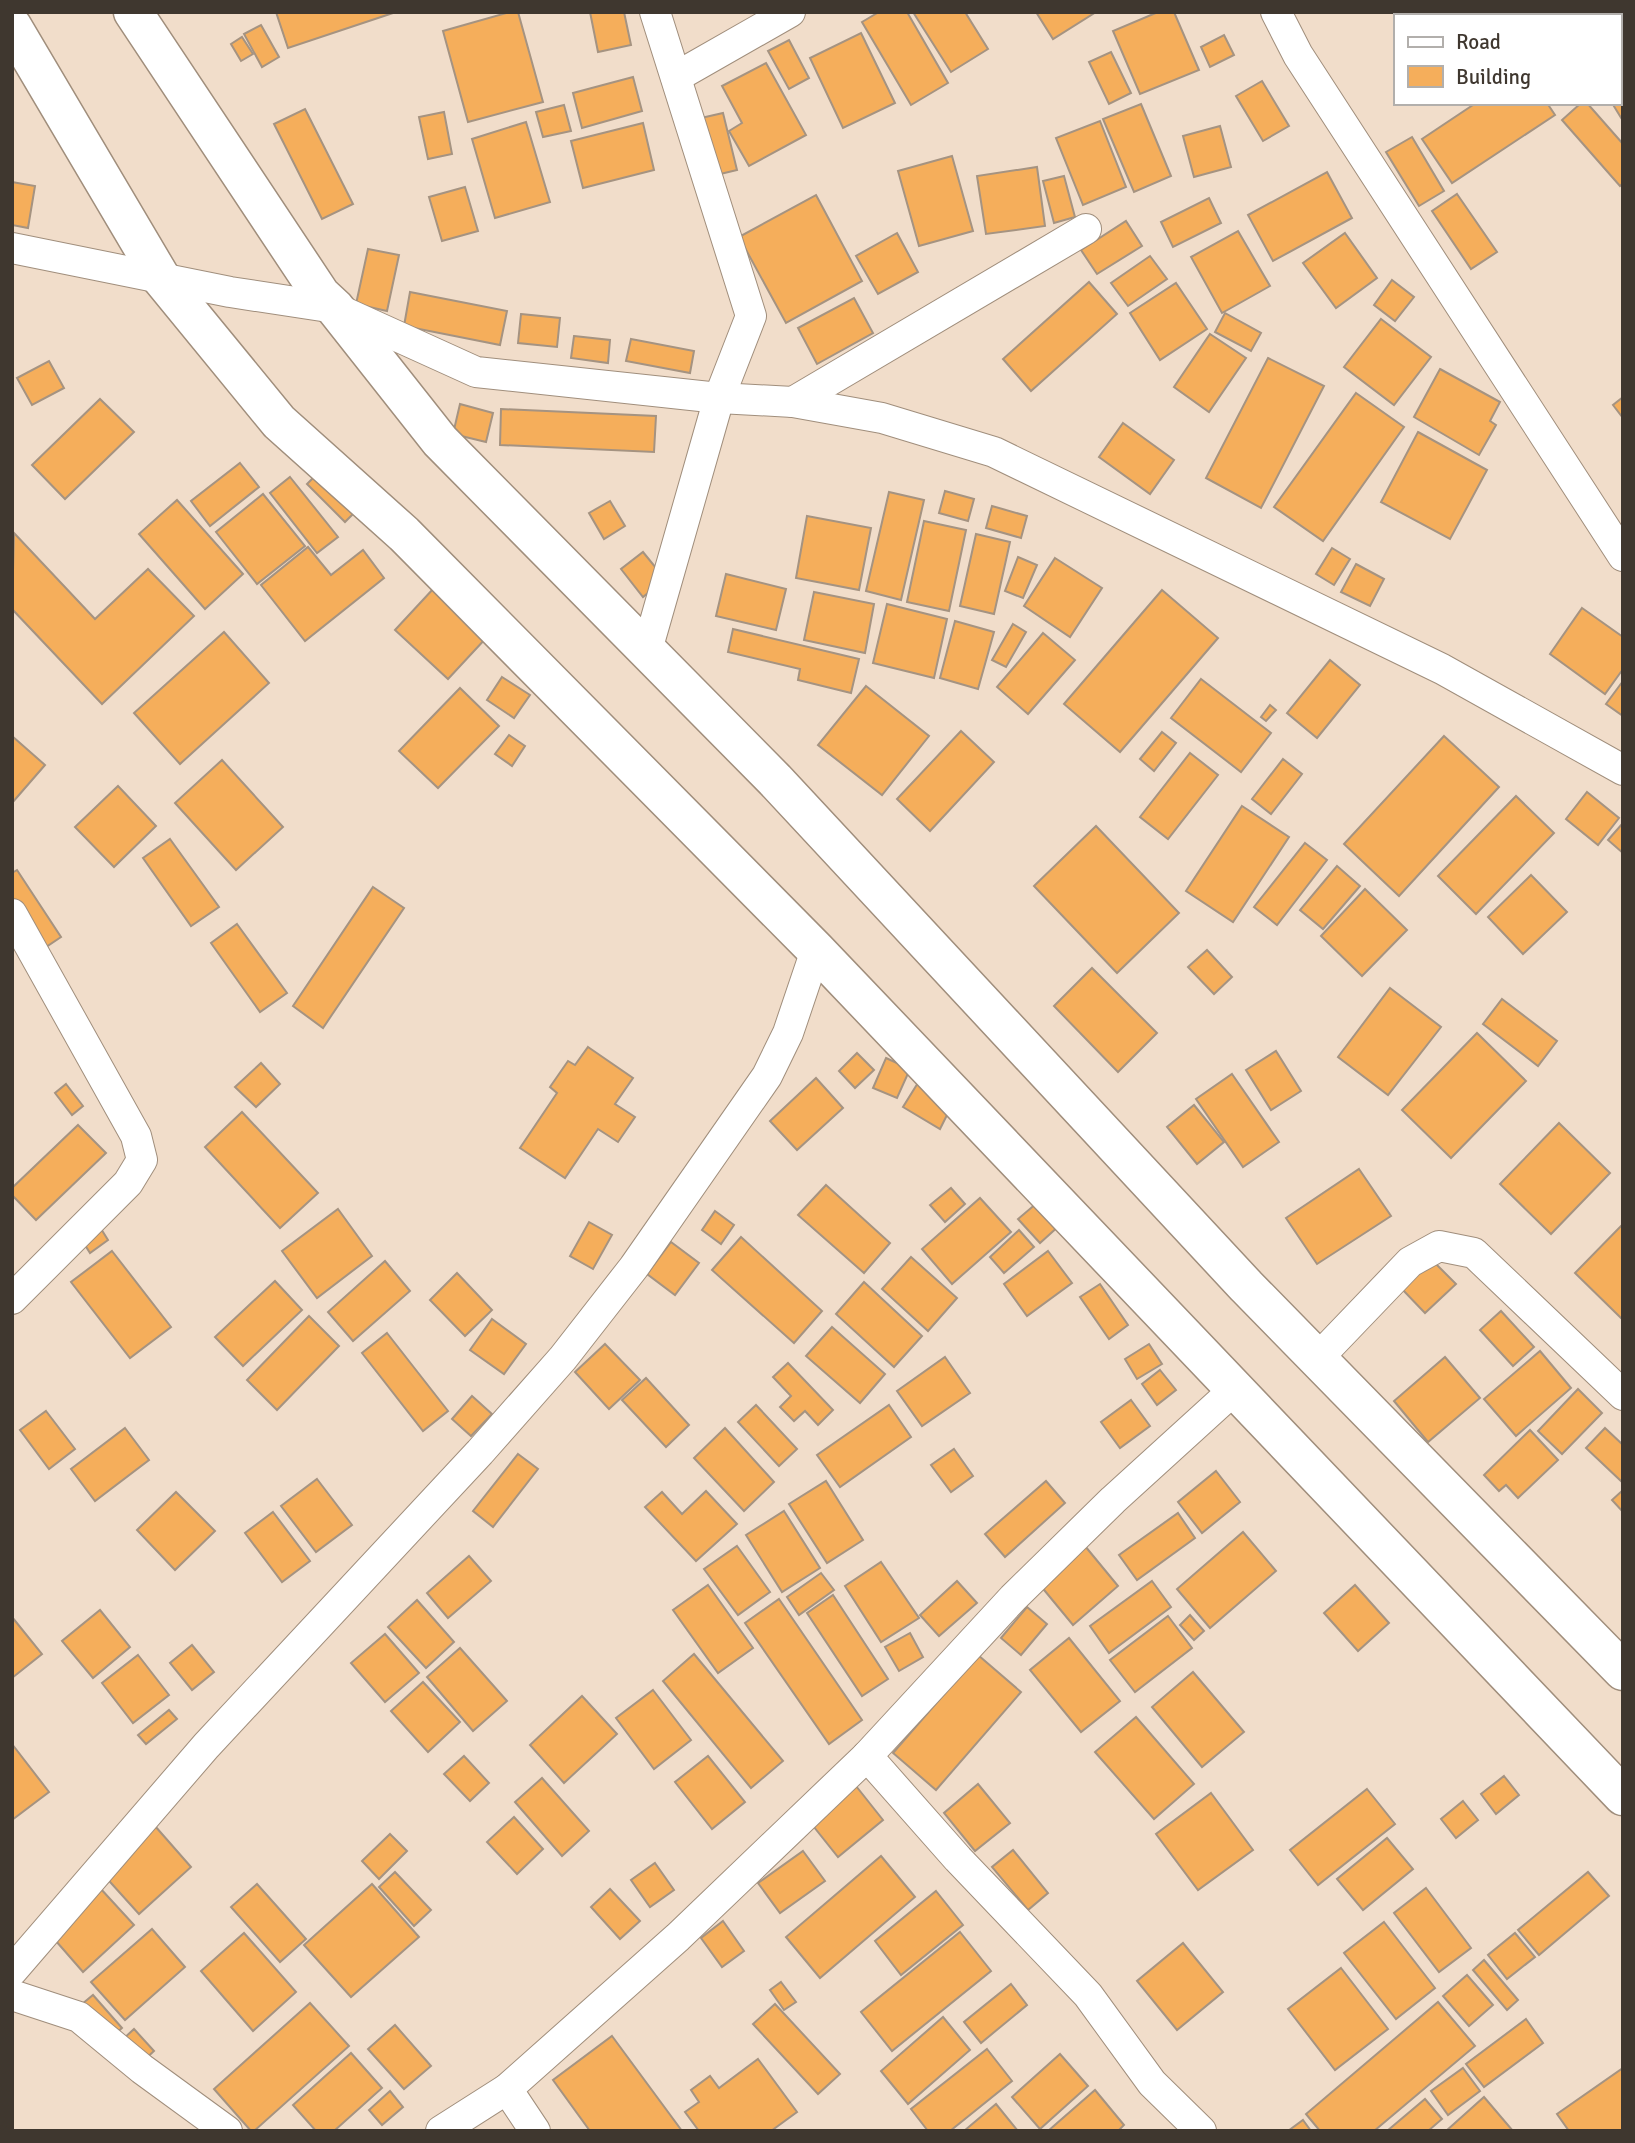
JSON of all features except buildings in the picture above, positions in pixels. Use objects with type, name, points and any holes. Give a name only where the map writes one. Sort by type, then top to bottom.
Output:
[{"type":"street","points":[[133,12],[321,295],[335,308],[440,440],[784,790],[1246,1286],[1623,1671]]},
{"type":"street","points":[[647,650],[719,398],[751,316],[655,12]]},
{"type":"street","points":[[676,77],[790,12]]},
{"type":"street","points":[[1276,12],[1298,55],[1623,556]]},
{"type":"street","points":[[12,26],[161,278],[279,422],[404,534],[816,950],[1623,1796]]},
{"type":"street","points":[[793,402],[1086,229]]},
{"type":"street","points":[[12,248],[161,278],[335,308],[476,372],[719,398],[793,402],[882,418],[994,452],[1442,669],[1623,770]]},
{"type":"street","points":[[12,914],[136,1136],[142,1160],[128,1183],[12,1299]]},
{"type":"street","points":[[12,1971],[206,1746],[480,1452],[563,1358],[634,1266],[768,1076],[788,1033],[816,950]]},
{"type":"street","points":[[1317,1359],[1410,1262],[1439,1246],[1474,1253],[1623,1395]]},
{"type":"street","points":[[441,2131],[507,2090],[678,1937],[867,1756],[1013,1598],[1113,1500],[1235,1389]]},
{"type":"street","points":[[867,1756],[958,1859],[1088,1995],[1152,2083],[1201,2131]]},
{"type":"street","points":[[12,1995],[79,2017],[142,2069],[228,2131]]},
{"type":"street","points":[[507,2090],[535,2131]]}]
